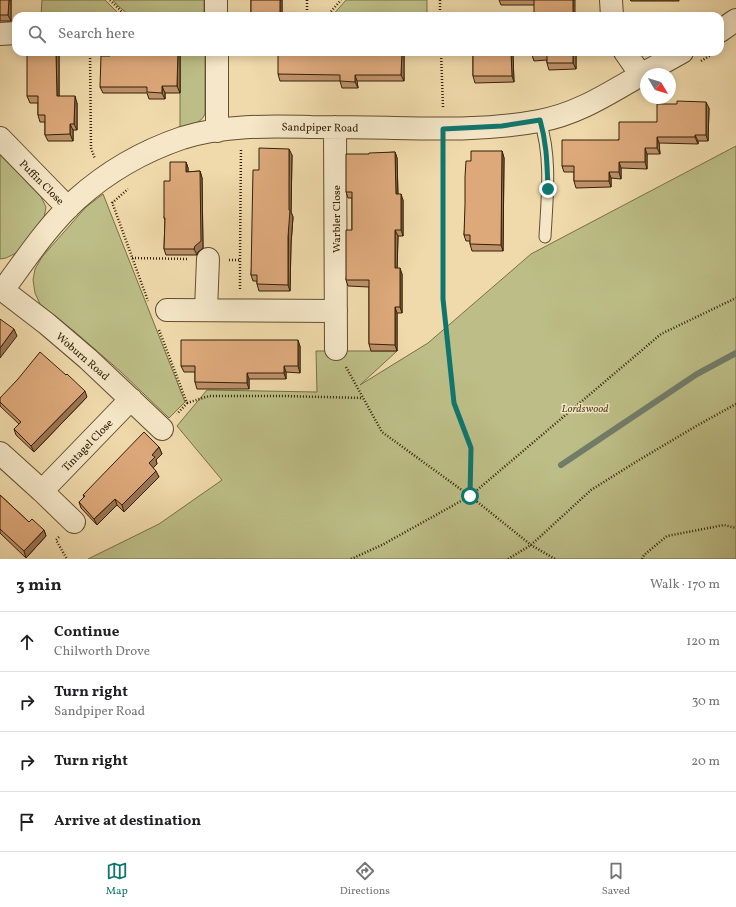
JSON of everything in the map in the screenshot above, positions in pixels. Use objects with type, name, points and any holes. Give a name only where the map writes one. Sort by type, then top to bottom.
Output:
[{"type":"street","points":[[216,0],[216,12]]},
{"type":"street","points":[[611,0],[612,12]]},
{"type":"street","points":[[724,28],[736,20]]},
{"type":"street","points":[[0,34],[12,34]]},
{"type":"street","points":[[217,56],[217,131]]},
{"type":"street","points":[[628,56],[640,74]]},
{"type":"street","name":"Sandpiper Road","points":[[655,68],[675,56]]},
{"type":"street","name":"Sandpiper Road","points":[[1,289],[58,218],[81,195],[126,163],[182,138],[217,131],[270,126],[443,129],[502,126],[540,120],[577,110],[603,98],[640,77]]},
{"type":"street","name":"Warbler Close","points":[[335,127],[336,349]]},
{"type":"street","name":"Puffin Close","points":[[0,138],[68,208]]},
{"type":"street","points":[[206,310],[208,260]]},
{"type":"street","name":"Woburn Road","points":[[1,289],[88,358],[162,429]]},
{"type":"street","points":[[158,312],[206,310],[336,311]]},
{"type":"street","name":"Tintagel Close","points":[[42,491],[131,399]]},
{"type":"street","points":[[0,453],[74,522]]},
{"type":"lane","points":[[540,120],[545,139],[547,162],[548,189],[546,237]]},
{"type":"path","points":[[110,0],[122,12]]},
{"type":"path","points":[[307,0],[307,12]]},
{"type":"path","points":[[330,12],[341,0]]},
{"type":"path","points":[[440,0],[440,12]]},
{"type":"path","points":[[90,56],[91,148],[132,258],[158,312],[187,403]]},
{"type":"path","points":[[441,56],[443,129],[443,299],[454,403],[471,448],[470,496]]},
{"type":"path","points":[[240,310],[241,128]]},
{"type":"path","points":[[132,258],[240,260]]},
{"type":"path","points":[[351,559],[382,545],[470,496],[661,334],[736,298]]},
{"type":"path","points":[[336,349],[382,432],[470,496],[531,545],[556,559]]},
{"type":"path","points":[[162,429],[187,403],[209,396],[363,398]]},
{"type":"path","points":[[508,559],[531,545],[591,490],[684,433],[736,404]]},
{"type":"path","points":[[642,559],[644,555],[667,536],[724,525],[736,528]]},
{"type":"green space","points":[[42,0],[105,0],[117,12],[41,12]]},
{"type":"green space","points":[[113,0],[204,0],[204,12],[126,12]]},
{"type":"green space","points":[[346,0],[427,0],[427,12],[336,12]]},
{"type":"green space","points":[[180,56],[205,56],[205,114],[198,122],[180,127]]},
{"type":"green space","name":"Lordswood","points":[[736,146],[736,559],[88,559],[159,524],[222,480],[177,426],[207,390],[317,392],[316,351],[397,351],[360,385],[428,343],[531,254]]},
{"type":"green space","points":[[0,154],[41,197],[46,207],[44,218],[18,252],[6,258],[0,259]]},
{"type":"green space","points":[[103,194],[185,402],[169,418],[120,371],[40,304],[35,293],[33,280],[35,269],[42,257],[86,207]]},
{"type":"building","points":[[0,0],[9,0],[8,15],[0,15]]},
{"type":"building","points":[[251,0],[280,0],[280,12],[251,12]]},
{"type":"building","points":[[534,0],[573,0],[573,12],[534,12]]},
{"type":"building","points":[[27,56],[56,56],[57,96],[75,96],[74,124],[70,124],[70,134],[45,135],[45,115],[38,115],[38,96],[27,96]]},
{"type":"building","points":[[101,56],[178,56],[177,86],[162,86],[162,93],[147,92],[147,87],[100,87]]},
{"type":"building","points":[[278,56],[402,56],[401,75],[355,75],[355,82],[340,81],[340,75],[278,74]]},
{"type":"building","points":[[473,56],[511,56],[512,76],[473,76]]},
{"type":"building","points":[[547,56],[573,56],[573,63],[547,63]]},
{"type":"building","points":[[677,101],[706,102],[706,135],[695,135],[695,137],[657,137],[657,148],[645,148],[645,162],[619,162],[619,172],[609,172],[609,181],[574,181],[574,166],[562,166],[562,140],[619,140],[619,122],[657,122],[657,104],[677,104]]},
{"type":"building","points":[[259,148],[289,149],[290,210],[288,237],[288,285],[257,284],[257,275],[251,275],[253,170],[259,170]]},
{"type":"building","points":[[471,151],[502,151],[501,245],[470,244],[470,235],[464,235],[466,161],[471,161]]},
{"type":"building","points":[[395,152],[396,194],[401,194],[401,230],[395,230],[395,268],[400,268],[400,307],[395,307],[395,345],[369,344],[369,280],[346,280],[346,230],[352,230],[352,192],[346,192],[346,154]]},
{"type":"building","points":[[170,162],[186,162],[186,172],[200,171],[201,241],[195,246],[194,249],[164,249],[164,181],[170,181]]},
{"type":"building","points":[[0,319],[14,329],[0,348]]},
{"type":"building","points":[[181,340],[298,340],[298,366],[284,366],[284,373],[247,373],[247,383],[195,382],[195,366],[181,366]]},
{"type":"building","points":[[40,352],[85,391],[31,446],[14,429],[21,422],[0,402],[0,398]]},
{"type":"building","points":[[144,432],[159,447],[152,455],[155,457],[149,463],[156,471],[122,505],[115,499],[94,519],[79,502],[85,496],[83,495]]},
{"type":"building","points":[[0,495],[29,522],[32,519],[44,530],[24,551],[0,529]]},
{"type":"waterway","points":[[561,465],[697,374],[736,353]]},
{"type":"route","points":[[470,496],[471,448],[454,403],[443,299],[443,129],[502,126],[540,120],[545,139],[548,189]]}]
